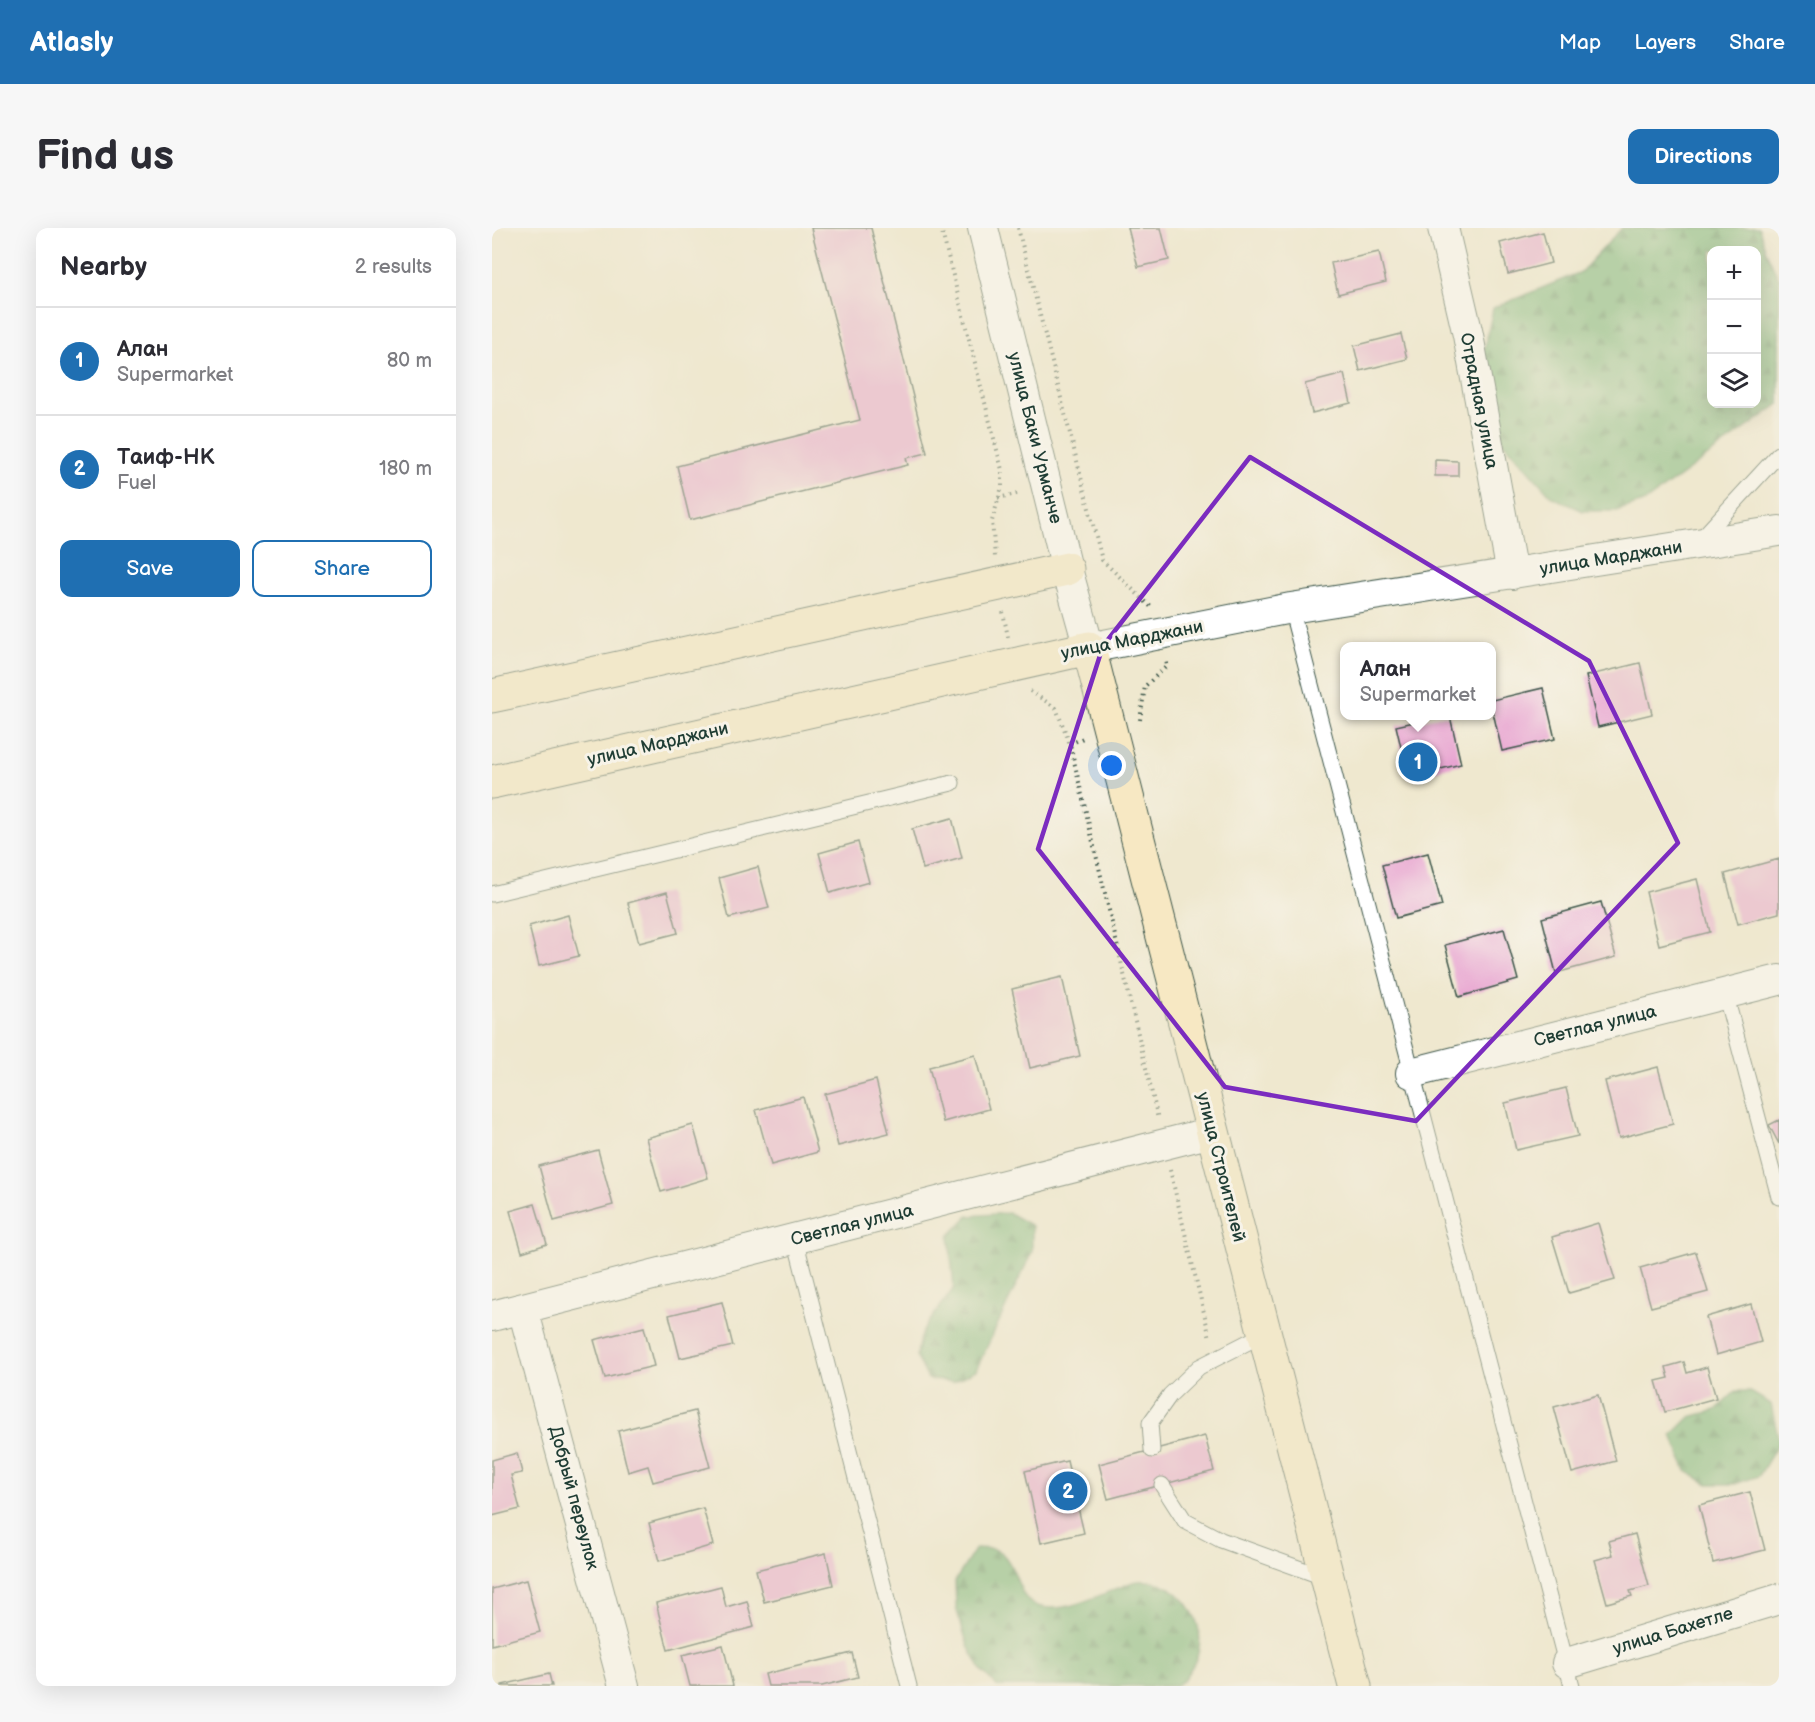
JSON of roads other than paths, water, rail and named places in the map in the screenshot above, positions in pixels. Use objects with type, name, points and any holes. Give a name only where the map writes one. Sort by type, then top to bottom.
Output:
[{"type":"street","name":"улица Баки Урманче","points":[[982,228],[1067,569],[1089,648]]},
{"type":"street","name":"Отрадная улица","points":[[1443,228],[1468,335],[1512,574]]},
{"type":"street","name":"улица Марджани","points":[[492,782],[1013,664],[1162,633],[1291,608],[1779,531]]},
{"type":"street","points":[[492,696],[1067,569]]},
{"type":"street","name":"улица Строителей","points":[[1089,648],[1355,1686]]},
{"type":"street","name":"Светлая улица","points":[[1411,1072],[1779,980]]},
{"type":"street","name":"Светлая улица","points":[[492,1316],[1212,1132]]},
{"type":"street","name":"Добрый переулок","points":[[523,1309],[624,1686]]},
{"type":"street","name":"улица Бахетле","points":[[1570,1674],[1779,1599]]},
{"type":"lane","points":[[1696,544],[1779,454]]},
{"type":"lane","points":[[1291,608],[1570,1674]]},
{"type":"lane","points":[[492,894],[952,783]]},
{"type":"lane","points":[[1725,993],[1779,1197]]},
{"type":"lane","points":[[795,1239],[909,1686]]},
{"type":"lane","points":[[1152,1450],[1150,1423],[1170,1395],[1199,1367],[1264,1334]]},
{"type":"lane","points":[[1162,1485],[1185,1521],[1221,1540],[1328,1579]]},
{"type":"place","name":"Алан","points":[[1418,762]]},
{"type":"place","name":"Таиф-НК","points":[[1068,1491]]}]
